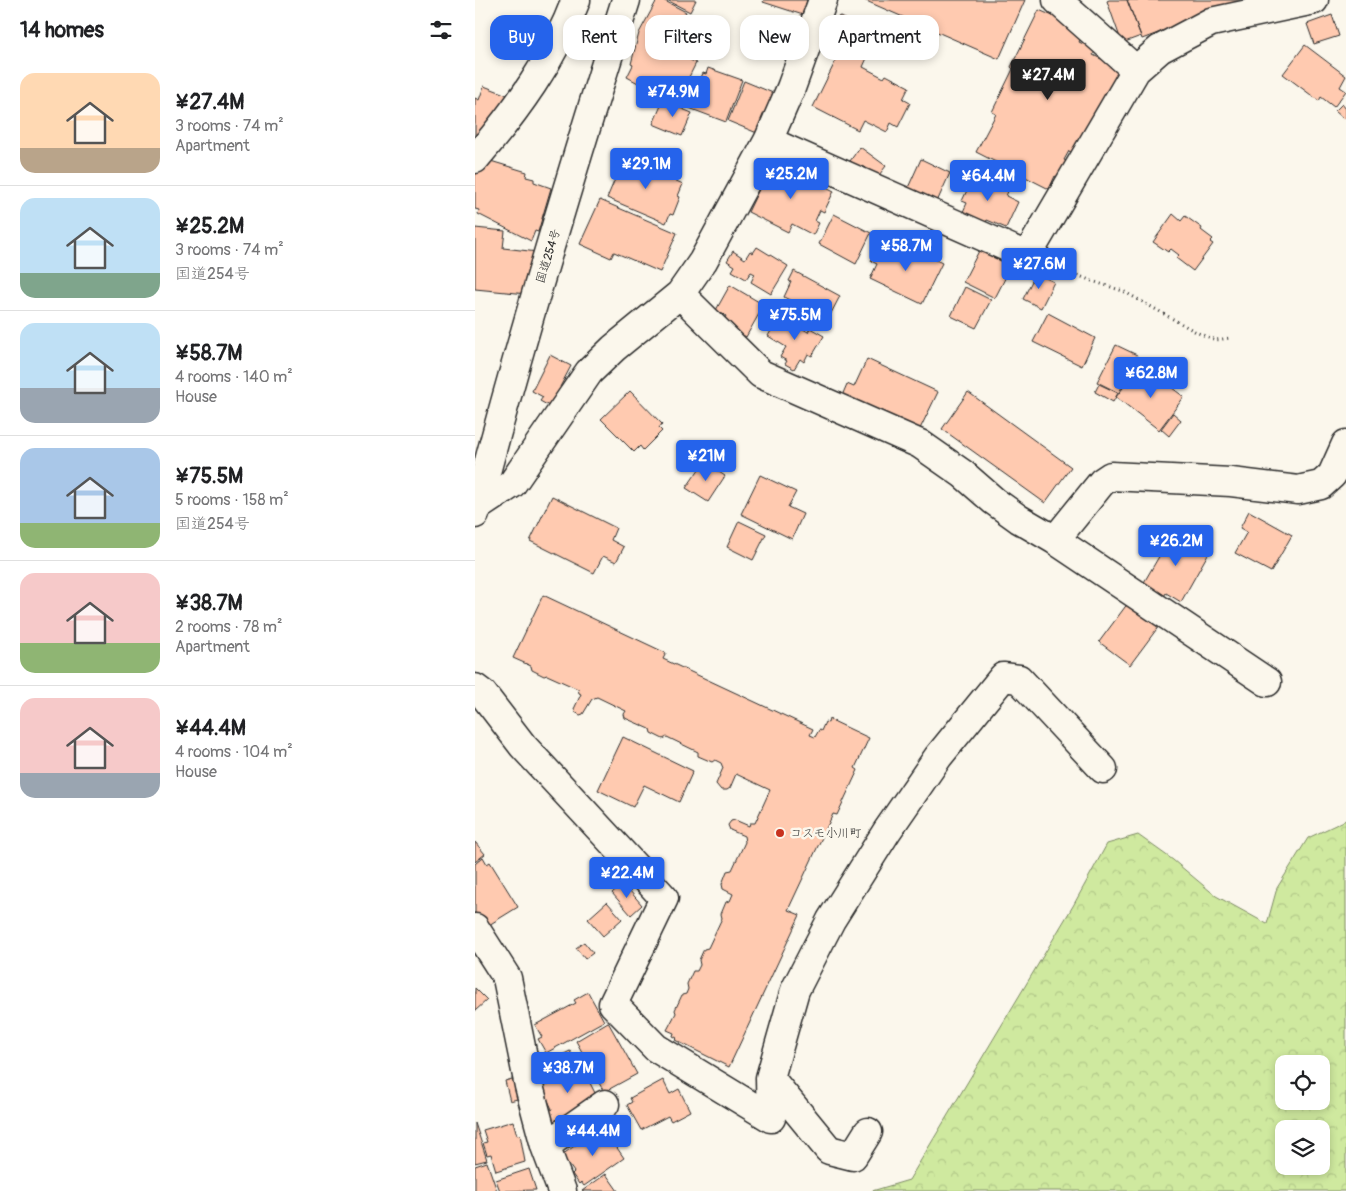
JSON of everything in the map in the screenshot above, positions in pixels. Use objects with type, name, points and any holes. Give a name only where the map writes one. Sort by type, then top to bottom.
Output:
[{"type":"main road","points":[[475,159],[500,129],[536,78],[565,28],[576,0]]},
{"type":"main road","name":"国道254号","points":[[476,510],[528,322],[626,0]]},
{"type":"main road","points":[[476,510],[512,484],[589,372],[614,348],[680,294],[703,261],[767,141],[791,88],[823,0]]},
{"type":"main road","points":[[1057,0],[1136,70]]},
{"type":"main road","points":[[767,141],[1027,256],[1136,70],[1160,49],[1211,22],[1314,0]]},
{"type":"main road","points":[[680,294],[761,374],[920,444],[963,474],[994,501],[1019,519],[1055,540],[1267,682]]},
{"type":"main road","points":[[1055,540],[1102,482],[1111,476],[1231,482],[1298,490],[1321,485],[1332,475],[1346,444]]},
{"type":"main road","points":[[475,688],[483,694],[523,746],[664,898],[613,1004],[656,1048],[771,1118],[770,1078],[795,990],[831,920],[887,831],[938,757],[1003,677],[1019,679],[1103,769]]},
{"type":"main road","points":[[475,928],[507,978],[529,1086],[545,1146],[562,1191]]},
{"type":"main road","points":[[770,1078],[829,1150],[853,1156],[868,1132]]},
{"type":"main road","points":[[545,1146],[605,1104]]},
{"type":"path","points":[[1027,256],[1092,281],[1123,290],[1198,333],[1216,340],[1230,338]]},
{"type":"green space","points":[[1346,820],[1346,1191],[872,1191],[909,1180],[1073,906],[1107,844],[1138,835],[1173,860],[1216,896],[1267,924],[1277,888],[1308,838]]},
{"type":"building","points":[[657,0],[663,0],[686,12],[684,15],[649,15]]},
{"type":"building","points":[[667,0],[696,0],[690,12]]},
{"type":"building","points":[[764,0],[807,0],[803,15],[763,2]]},
{"type":"building","points":[[864,0],[1025,0],[999,59],[939,33],[939,15],[898,15]]},
{"type":"building","points":[[1127,0],[1141,36],[1122,43],[1107,1]]},
{"type":"building","points":[[1127,0],[1247,0],[1142,39]]},
{"type":"building","points":[[1039,10],[1085,30],[1079,42],[1096,50],[1093,55],[1122,69],[1075,154],[1069,151],[1064,160],[1068,162],[1060,179],[1055,176],[1049,189],[976,152],[996,114],[992,112],[1013,69],[1011,67]]},
{"type":"building","points":[[1332,15],[1339,36],[1314,44],[1307,24]]},
{"type":"building","points":[[645,22],[645,60],[690,60],[696,63],[683,89],[686,91],[679,105],[627,77],[633,65],[631,64],[632,60],[635,60],[635,48],[639,33]]},
{"type":"building","points":[[1305,45],[1346,76],[1340,87],[1346,91],[1334,107],[1321,97],[1319,101],[1283,74]]},
{"type":"building","points":[[836,60],[866,60],[863,67],[884,78],[886,75],[909,87],[903,99],[910,103],[898,127],[891,123],[887,132],[863,120],[858,130],[813,107]]},
{"type":"building","points":[[708,68],[742,80],[726,122],[689,108],[703,73],[706,74]]},
{"type":"building","points":[[744,81],[773,93],[757,133],[728,121]]},
{"type":"building","points":[[484,86],[510,96],[481,139],[475,137],[475,98],[479,100]]},
{"type":"building","points":[[663,101],[692,113],[682,136],[653,124]]},
{"type":"building","points":[[1342,104],[1346,109],[1346,117],[1344,119],[1335,111]]},
{"type":"building","points":[[860,147],[886,166],[876,179],[850,161]]},
{"type":"building","points":[[624,158],[641,166],[643,161],[654,166],[652,170],[683,184],[673,215],[670,214],[666,223],[607,198]]},
{"type":"building","points":[[484,159],[527,172],[526,177],[551,188],[538,232],[535,231],[531,241],[478,214],[479,210],[475,209],[475,171]]},
{"type":"building","points":[[921,159],[950,173],[936,204],[907,190]]},
{"type":"building","points":[[779,163],[834,191],[824,212],[820,210],[815,221],[819,223],[813,235],[792,224],[788,232],[748,212],[765,177],[770,179]]},
{"type":"building","points":[[968,171],[1009,189],[1006,196],[1018,202],[1006,228],[987,220],[985,224],[962,214],[967,203],[962,201],[969,186],[966,184],[970,176],[967,175]]},
{"type":"building","points":[[600,200],[677,233],[660,272],[614,252],[611,258],[580,244]]},
{"type":"building","points":[[834,214],[871,233],[856,264],[819,244]]},
{"type":"building","points":[[1173,214],[1181,221],[1185,216],[1202,228],[1201,230],[1213,239],[1210,242],[1213,244],[1193,271],[1176,258],[1179,255],[1171,249],[1168,252],[1153,242]]},
{"type":"building","points":[[475,228],[505,231],[503,248],[538,252],[527,294],[475,289]]},
{"type":"building","points":[[982,245],[1014,261],[995,298],[963,282]]},
{"type":"building","points":[[757,247],[788,266],[771,294],[751,282],[755,274],[751,272],[746,279],[732,271],[735,266],[727,261],[733,251],[745,259],[750,251],[753,253]]},
{"type":"building","points":[[878,247],[891,254],[894,248],[901,252],[903,248],[909,250],[910,247],[942,263],[922,304],[870,279],[877,264],[871,261]]},
{"type":"building","points":[[794,271],[840,296],[827,321],[784,297]]},
{"type":"building","points":[[1036,273],[1054,282],[1041,308],[1023,299]]},
{"type":"building","points":[[730,285],[764,305],[746,337],[729,327],[731,324],[724,320],[726,316],[716,310]]},
{"type":"building","points":[[965,287],[991,300],[976,328],[951,316]]},
{"type":"building","points":[[1048,313],[1095,338],[1082,366],[1033,342]]},
{"type":"building","points":[[780,315],[808,332],[810,328],[824,336],[812,356],[808,354],[804,362],[800,359],[794,369],[785,364],[787,361],[780,357],[786,347],[768,336]]},
{"type":"building","points":[[1116,345],[1137,355],[1119,393],[1097,382]]},
{"type":"building","points":[[550,355],[571,366],[560,387],[563,389],[549,406],[540,401],[543,397],[532,391]]},
{"type":"building","points":[[867,359],[938,392],[917,435],[841,398],[847,384],[854,387]]},
{"type":"building","points":[[1140,371],[1147,376],[1150,371],[1184,397],[1159,430],[1116,397],[1126,384],[1129,386]]},
{"type":"building","points":[[1099,384],[1118,393],[1113,402],[1095,392]]},
{"type":"building","points":[[630,391],[662,424],[659,428],[662,431],[643,450],[640,446],[634,452],[601,419]]},
{"type":"building","points":[[968,392],[1071,467],[1045,503],[942,429]]},
{"type":"building","points":[[1173,413],[1181,420],[1169,436],[1161,429]]},
{"type":"building","points":[[704,462],[725,476],[708,502],[686,488]]},
{"type":"building","points":[[760,475],[796,492],[788,507],[803,514],[792,539],[741,514]]},
{"type":"building","points":[[552,496],[616,528],[611,540],[624,547],[616,562],[603,556],[594,573],[530,541]]},
{"type":"building","points":[[1249,511],[1292,535],[1271,572],[1235,553],[1247,532],[1240,528]]},
{"type":"building","points":[[739,521],[766,534],[753,560],[727,547]]},
{"type":"building","points":[[1175,529],[1196,541],[1194,546],[1208,554],[1181,602],[1166,593],[1162,600],[1143,584]]},
{"type":"building","name":"コスモ小川町","points":[[543,595],[666,653],[663,659],[813,729],[810,735],[815,737],[819,730],[821,731],[825,722],[828,723],[829,719],[869,738],[855,768],[858,770],[837,815],[833,814],[788,910],[800,915],[729,1067],[675,1040],[677,1038],[673,1036],[674,1033],[667,1030],[676,1013],[675,1010],[682,995],[686,994],[687,984],[693,971],[697,971],[704,949],[708,948],[722,918],[721,914],[726,902],[730,901],[733,894],[723,889],[722,884],[727,871],[732,870],[745,842],[744,836],[730,830],[728,825],[731,821],[735,820],[749,826],[750,823],[755,823],[770,790],[736,774],[730,788],[721,790],[716,784],[723,768],[721,763],[715,760],[712,762],[698,756],[698,752],[667,737],[663,739],[651,733],[650,729],[625,718],[624,714],[626,711],[597,697],[592,699],[583,714],[580,715],[575,712],[574,709],[581,694],[578,689],[547,675],[544,676],[532,670],[531,666],[513,658]]},
{"type":"building","points":[[1128,603],[1159,626],[1130,665],[1099,642]]},
{"type":"building","points":[[623,737],[693,771],[679,802],[644,785],[633,807],[598,790]]},
{"type":"building","points":[[475,842],[485,854],[475,862]]},
{"type":"building","points":[[483,857],[487,864],[490,862],[518,907],[484,928],[475,914],[475,864]]},
{"type":"building","points":[[623,883],[642,905],[631,915],[612,893]]},
{"type":"building","points":[[607,902],[622,919],[603,936],[588,919]]},
{"type":"building","points":[[584,942],[593,953],[585,959],[576,948]]},
{"type":"building","points":[[475,988],[487,1000],[475,1011]]},
{"type":"building","points":[[588,992],[604,1021],[546,1053],[538,1039],[542,1037],[535,1025],[576,1003],[574,1000]]},
{"type":"building","points":[[608,1022],[637,1074],[604,1092],[576,1041]]},
{"type":"building","points":[[570,1051],[578,1066],[554,1079],[546,1063]]},
{"type":"building","points":[[582,1067],[596,1095],[555,1124],[548,1111],[552,1109],[542,1088]]},
{"type":"building","points":[[519,1077],[524,1097],[510,1101],[505,1081]]},
{"type":"building","points":[[663,1080],[670,1094],[679,1089],[690,1111],[671,1121],[668,1116],[641,1130],[627,1105],[632,1102],[630,1098]]},
{"type":"building","points":[[513,1121],[517,1135],[520,1134],[525,1162],[496,1171],[491,1154],[487,1155],[483,1143],[487,1142],[483,1130]]},
{"type":"building","points":[[475,1123],[487,1160],[475,1163]]},
{"type":"building","points":[[602,1126],[624,1158],[584,1186],[581,1182],[579,1184],[572,1174],[574,1172],[562,1155]]},
{"type":"building","points":[[487,1162],[497,1191],[475,1191],[475,1166]]},
{"type":"building","points":[[529,1169],[536,1190],[500,1191],[496,1180]]},
{"type":"building","points":[[606,1174],[618,1191],[582,1191]]},
{"type":"place","name":"コスモ小川町","points":[[780,833]]}]
